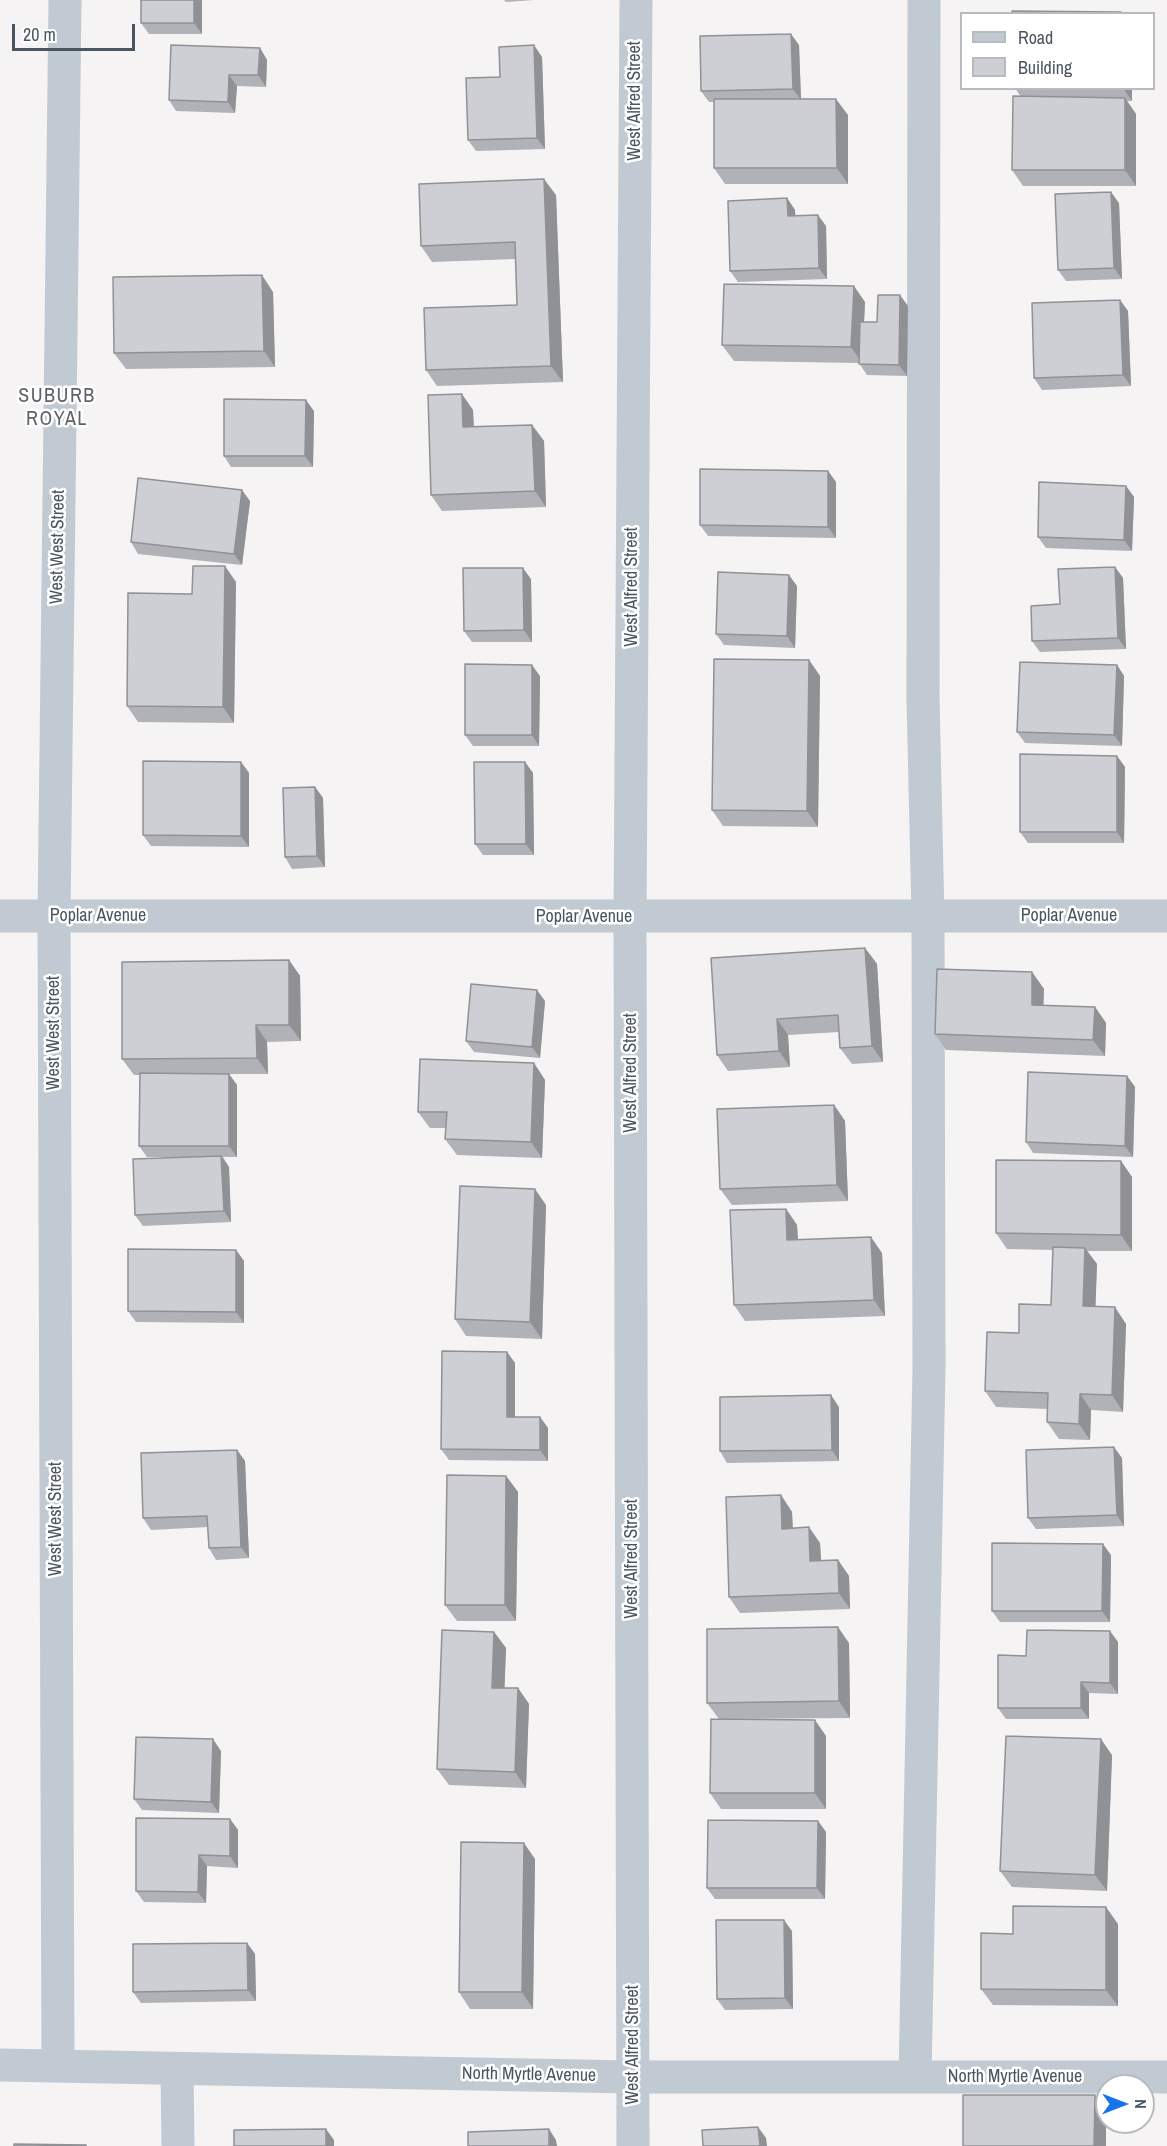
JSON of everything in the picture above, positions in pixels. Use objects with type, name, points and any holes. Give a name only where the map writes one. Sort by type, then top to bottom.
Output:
[{"type":"street","name":"West West Street","points":[[58,2065],[54,916],[65,0]]},
{"type":"street","name":"West Alfred Street","points":[[633,2146],[630,918],[636,0]]},
{"type":"street","points":[[915,2077],[929,1368],[928,916],[923,698],[924,0]]},
{"type":"street","name":"Poplar Avenue","points":[[0,916],[630,918],[1167,916]]},
{"type":"street","name":"North Myrtle Avenue","points":[[0,2064],[633,2077],[1167,2077]]},
{"type":"street","points":[[177,2069],[178,2146]]},
{"type":"building","points":[[141,0],[194,0],[194,23],[141,23]]},
{"type":"building","points":[[1012,11],[1121,12],[1012,12]]},
{"type":"building","points":[[791,34],[793,89],[701,91],[700,36]]},
{"type":"building","points":[[171,45],[260,48],[258,75],[229,75],[228,102],[169,100]]},
{"type":"building","points":[[534,45],[537,138],[468,140],[466,78],[500,77],[499,47]]},
{"type":"building","points":[[1013,96],[1125,98],[1125,170],[1012,170]]},
{"type":"building","points":[[714,99],[836,99],[837,168],[714,168]]},
{"type":"building","points":[[544,179],[551,366],[426,370],[424,308],[517,305],[515,242],[421,246],[419,184]]},
{"type":"building","points":[[1111,192],[1114,268],[1058,270],[1055,194]]},
{"type":"building","points":[[787,198],[788,216],[818,215],[819,268],[730,271],[728,201]]},
{"type":"building","points":[[262,275],[264,351],[114,353],[113,277]]},
{"type":"building","points":[[724,284],[854,286],[851,347],[722,345]]},
{"type":"building","points":[[878,295],[900,295],[899,365],[859,364],[860,322],[877,322]]},
{"type":"building","points":[[1120,300],[1123,375],[1034,378],[1032,303]]},
{"type":"building","points":[[462,394],[463,427],[532,425],[535,491],[431,495],[428,395]]},
{"type":"building","points":[[224,399],[306,400],[305,456],[224,456]]},
{"type":"building","points":[[700,469],[828,471],[828,527],[700,525]]},
{"type":"building","points":[[138,478],[242,490],[234,554],[131,542]]},
{"type":"building","points":[[1039,482],[1126,486],[1124,540],[1038,537]]},
{"type":"building","points":[[193,566],[225,566],[223,707],[127,706],[128,593],[192,594]]},
{"type":"building","points":[[1115,567],[1118,638],[1032,641],[1031,606],[1060,604],[1058,569]]},
{"type":"building","points":[[463,568],[523,568],[524,630],[464,631]]},
{"type":"building","points":[[718,572],[789,575],[787,636],[716,634]]},
{"type":"building","points":[[714,659],[809,660],[807,811],[712,810]]},
{"type":"building","points":[[1020,662],[1117,665],[1114,735],[1017,732]]},
{"type":"building","points":[[465,664],[532,665],[532,735],[465,735]]},
{"type":"building","points":[[1020,754],[1117,756],[1117,832],[1020,832]]},
{"type":"building","points":[[143,761],[241,762],[241,836],[143,835]]},
{"type":"building","points":[[474,762],[525,762],[526,844],[475,844]]},
{"type":"building","points":[[315,787],[317,856],[285,857],[283,788]]},
{"type":"building","points":[[865,948],[872,1046],[840,1048],[838,1015],[777,1019],[779,1051],[717,1055],[711,958]]},
{"type":"building","points":[[289,960],[289,1025],[256,1025],[257,1058],[122,1059],[122,962]]},
{"type":"building","points":[[937,969],[1032,972],[1032,1005],[1095,1007],[1093,1040],[935,1034]]},
{"type":"building","points":[[471,984],[537,990],[532,1047],[466,1041]]},
{"type":"building","points":[[420,1059],[534,1063],[531,1142],[445,1139],[447,1112],[418,1112]]},
{"type":"building","points":[[1028,1072],[1127,1076],[1125,1146],[1026,1142]]},
{"type":"building","points":[[140,1073],[229,1074],[229,1146],[139,1146]]},
{"type":"building","points":[[834,1105],[837,1185],[720,1189],[717,1109]]},
{"type":"building","points":[[221,1156],[224,1211],[135,1215],[133,1159]]},
{"type":"building","points":[[996,1160],[1121,1161],[1121,1235],[996,1233]]},
{"type":"building","points":[[460,1186],[535,1189],[530,1322],[455,1319]]},
{"type":"building","points":[[786,1209],[787,1240],[871,1237],[874,1300],[734,1305],[730,1210]]},
{"type":"building","points":[[1053,1247],[1085,1248],[1083,1306],[1115,1307],[1112,1395],[1080,1394],[1079,1424],[1047,1422],[1048,1393],[985,1391],[987,1332],[1019,1333],[1019,1304],[1051,1305]]},
{"type":"building","points":[[128,1249],[236,1250],[236,1312],[128,1311]]},
{"type":"building","points":[[442,1351],[507,1352],[507,1417],[540,1417],[540,1450],[441,1449]]},
{"type":"building","points":[[831,1395],[832,1450],[720,1451],[720,1397]]},
{"type":"building","points":[[1114,1447],[1117,1515],[1028,1518],[1026,1450]]},
{"type":"building","points":[[237,1450],[241,1547],[209,1548],[207,1516],[143,1518],[141,1453]]},
{"type":"building","points":[[447,1475],[506,1476],[505,1605],[445,1605]]},
{"type":"building","points":[[781,1495],[782,1529],[809,1527],[810,1561],[838,1560],[839,1593],[729,1597],[726,1497]]},
{"type":"building","points":[[992,1543],[1103,1544],[1102,1611],[992,1611]]},
{"type":"building","points":[[838,1627],[839,1701],[707,1703],[707,1629]]},
{"type":"building","points":[[442,1630],[494,1632],[492,1688],[518,1688],[515,1772],[437,1769]]},
{"type":"building","points":[[1027,1630],[1110,1631],[1110,1683],[1081,1682],[1081,1708],[998,1708],[998,1655],[1026,1656]]},
{"type":"building","points":[[711,1719],[815,1720],[815,1793],[710,1793]]},
{"type":"building","points":[[1006,1736],[1101,1739],[1095,1875],[1000,1871]]},
{"type":"building","points":[[136,1737],[213,1739],[211,1802],[134,1799]]},
{"type":"building","points":[[136,1818],[230,1819],[230,1856],[199,1855],[198,1892],[136,1891]]},
{"type":"building","points":[[708,1820],[818,1821],[817,1888],[707,1888]]},
{"type":"building","points":[[461,1842],[524,1843],[522,1992],[459,1992]]},
{"type":"building","points":[[1013,1906],[1106,1907],[1106,1990],[981,1989],[981,1933],[1013,1934]]},
{"type":"building","points":[[716,1920],[784,1920],[785,1998],[717,1999]]},
{"type":"building","points":[[247,1943],[248,1990],[133,1992],[133,1944]]},
{"type":"building","points":[[963,2095],[1095,2095],[1094,2146],[963,2146]]},
{"type":"building","points":[[758,2127],[760,2146],[703,2146],[702,2130]]},
{"type":"building","points":[[326,2129],[326,2146],[234,2146],[234,2130]]},
{"type":"building","points":[[549,2129],[549,2146],[468,2146],[468,2132]]},
{"type":"building","points":[[14,2144],[86,2145],[86,2146],[14,2146]]},
{"type":"district","name":"SUBURB ROYAL","points":[[57,408]]}]
